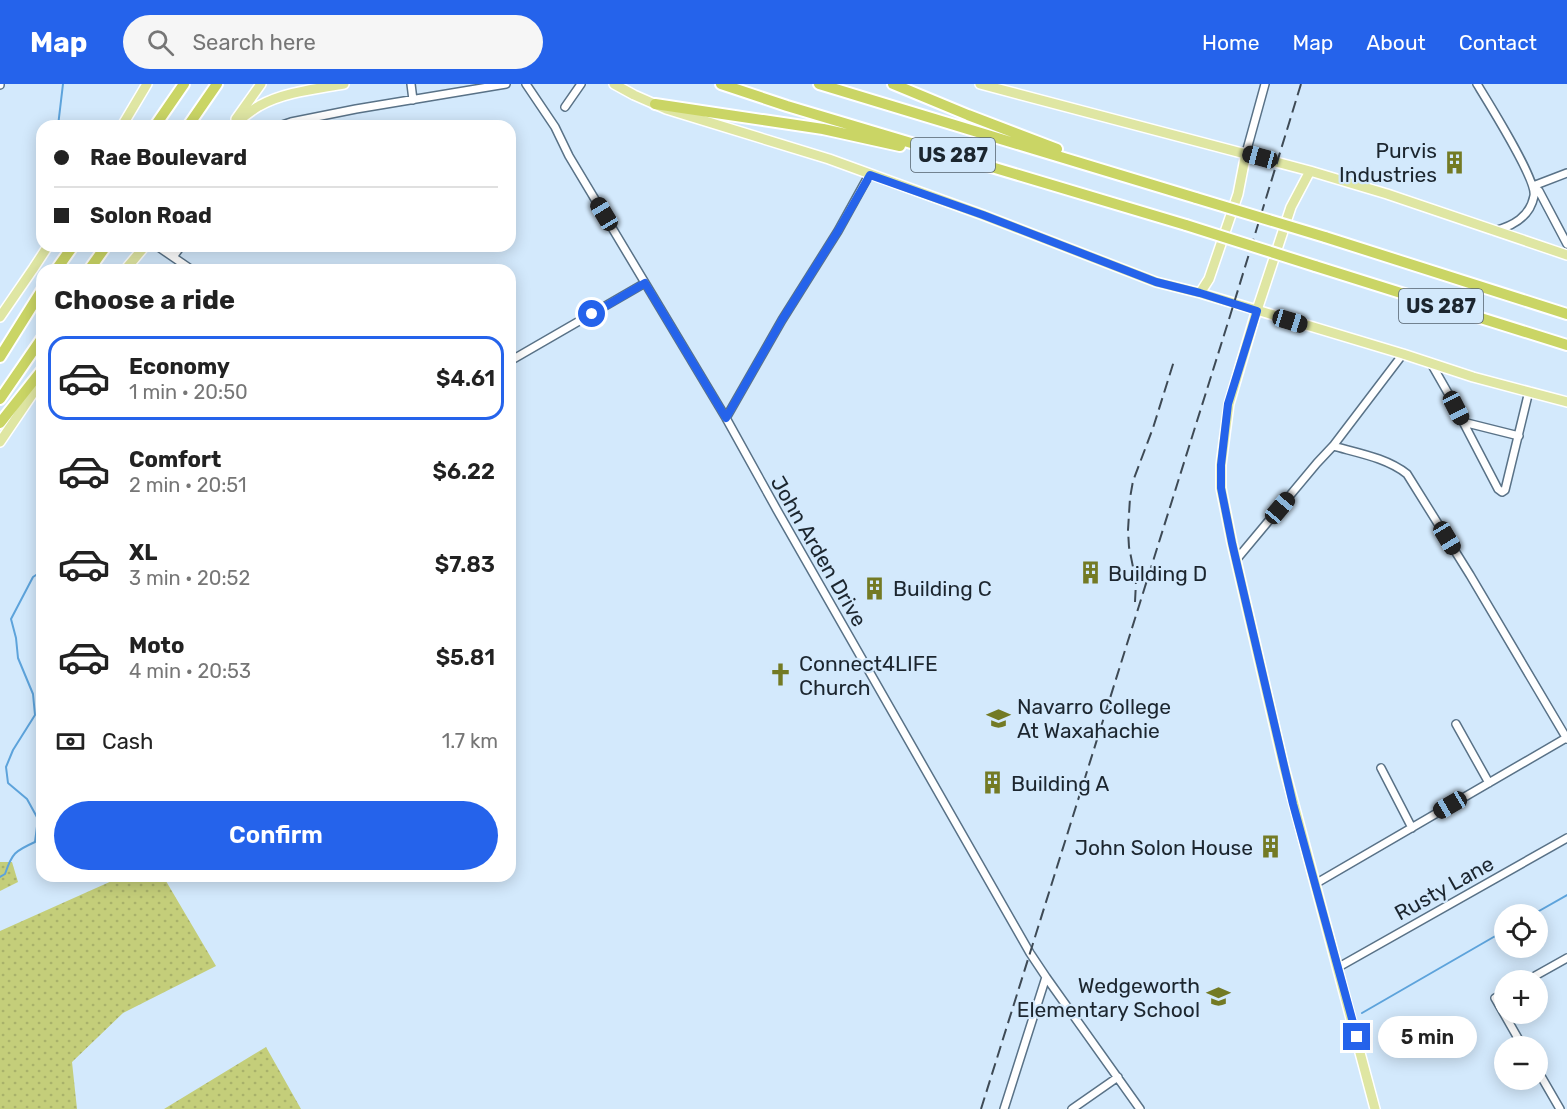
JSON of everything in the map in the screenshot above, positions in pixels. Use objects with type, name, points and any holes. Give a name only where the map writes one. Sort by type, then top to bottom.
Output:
[{"type":"highway","points":[[159,120],[184,84]]},
{"type":"highway","points":[[192,120],[218,84]]},
{"type":"highway","name":"US 287","points":[[721,84],[787,106],[1186,225],[1567,345]]},
{"type":"highway","name":"US 287","points":[[819,84],[1325,237],[1567,314]]},
{"type":"highway","points":[[893,84],[1059,150],[1074,161]]},
{"type":"highway","points":[[655,104],[823,129],[996,168]]},
{"type":"highway","points":[[0,357],[36,300]]},
{"type":"highway","points":[[0,399],[36,347]]},
{"type":"highway","points":[[0,423],[36,378]]},
{"type":"main road","points":[[126,120],[147,84]]},
{"type":"main road","points":[[236,120],[261,84]]},
{"type":"main road","points":[[240,120],[269,101],[344,84]]},
{"type":"main road","points":[[614,84],[666,109],[811,153],[983,215],[1156,282],[1403,354],[1432,365],[1567,402]]},
{"type":"main road","points":[[980,84],[1310,171],[1387,194],[1567,255]]},
{"type":"main road","points":[[1200,293],[1209,279],[1239,194],[1246,153]]},
{"type":"main road","points":[[1310,171],[1291,207],[1228,404],[1221,465],[1221,488],[1284,767],[1375,1109]]},
{"type":"main road","points":[[130,264],[140,252]]},
{"type":"main road","points":[[0,316],[36,264]]},
{"type":"main road","points":[[0,442],[36,389]]},
{"type":"street","points":[[411,84],[413,99]]},
{"type":"street","points":[[311,120],[413,99],[506,84]]},
{"type":"street","name":"John Arden Drive","points":[[526,84],[555,127],[569,156],[726,418],[733,434],[1030,953],[1140,1109]]},
{"type":"street","points":[[565,107],[581,84]]},
{"type":"street","points":[[1246,153],[1265,84]]},
{"type":"street","points":[[1477,84],[1529,174],[1533,186],[1534,197],[1522,218],[1516,224],[1494,231]]},
{"type":"street","points":[[1533,186],[1567,173]]},
{"type":"street","points":[[726,418],[870,175]]},
{"type":"street","points":[[1533,186],[1539,190],[1567,244]]},
{"type":"street","points":[[166,252],[183,264]]},
{"type":"street","points":[[173,257],[177,252]]},
{"type":"street","points":[[516,358],[645,283]]},
{"type":"street","points":[[1236,560],[1333,446],[1403,354]]},
{"type":"street","points":[[1432,365],[1498,489],[1502,492],[1505,490],[1529,391]]},
{"type":"street","points":[[1463,423],[1519,436]]},
{"type":"street","points":[[1315,884],[1567,739],[1470,574],[1407,474],[1397,466],[1385,461],[1333,446]]},
{"type":"street","points":[[1456,724],[1489,783]]},
{"type":"street","points":[[1381,768],[1412,828]]},
{"type":"street","name":"Rusty Lane","points":[[1337,968],[1567,838]]},
{"type":"street","points":[[1546,970],[1567,958]]},
{"type":"street","points":[[1004,1109],[1046,977]]},
{"type":"street","points":[[1072,1109],[1118,1077]]},
{"type":"street","points":[[1548,1088],[1560,1109]]},
{"type":"green space","points":[[0,862],[12,862],[18,882],[0,891]]},
{"type":"green space","points":[[110,882],[167,882],[216,966],[123,1013],[72,1062],[77,1109],[0,1109],[0,931]]},
{"type":"green space","points":[[266,1047],[301,1109],[164,1109]]},
{"type":"waterway","points":[[59,120],[63,84]]},
{"type":"waterway","points":[[36,575],[11,619],[18,658],[33,694],[35,715],[13,750],[6,767],[8,783],[27,799],[36,815]]},
{"type":"waterway","points":[[0,877],[5,874],[15,854],[35,842],[36,834]]},
{"type":"waterway","points":[[1548,906],[1567,895]]},
{"type":"waterway","points":[[1362,1013],[1494,937]]},
{"type":"railway","points":[[981,1109],[1301,84]]},
{"type":"railway","points":[[1135,602],[1136,582],[1128,530],[1130,498],[1133,481],[1174,361]]},
{"type":"place","name":"Purvis Industries","points":[[1455,162]]},
{"type":"place","name":"Building D","points":[[1090,573]]},
{"type":"place","name":"Building C","points":[[875,588]]},
{"type":"place","name":"Connect4LIFE Church","points":[[781,675]]},
{"type":"place","name":"Navarro College At Waxahachie","points":[[999,718]]},
{"type":"place","name":"Building A","points":[[993,783]]},
{"type":"place","name":"John Solon House","points":[[1271,847]]},
{"type":"place","name":"Wedgeworth Elementary School","points":[[1218,997]]},
{"type":"route","points":[[592,314],[645,283],[726,418],[870,175],[983,215],[1156,282],[1257,311],[1228,404],[1221,465],[1221,488],[1293,804],[1357,1037]]}]
